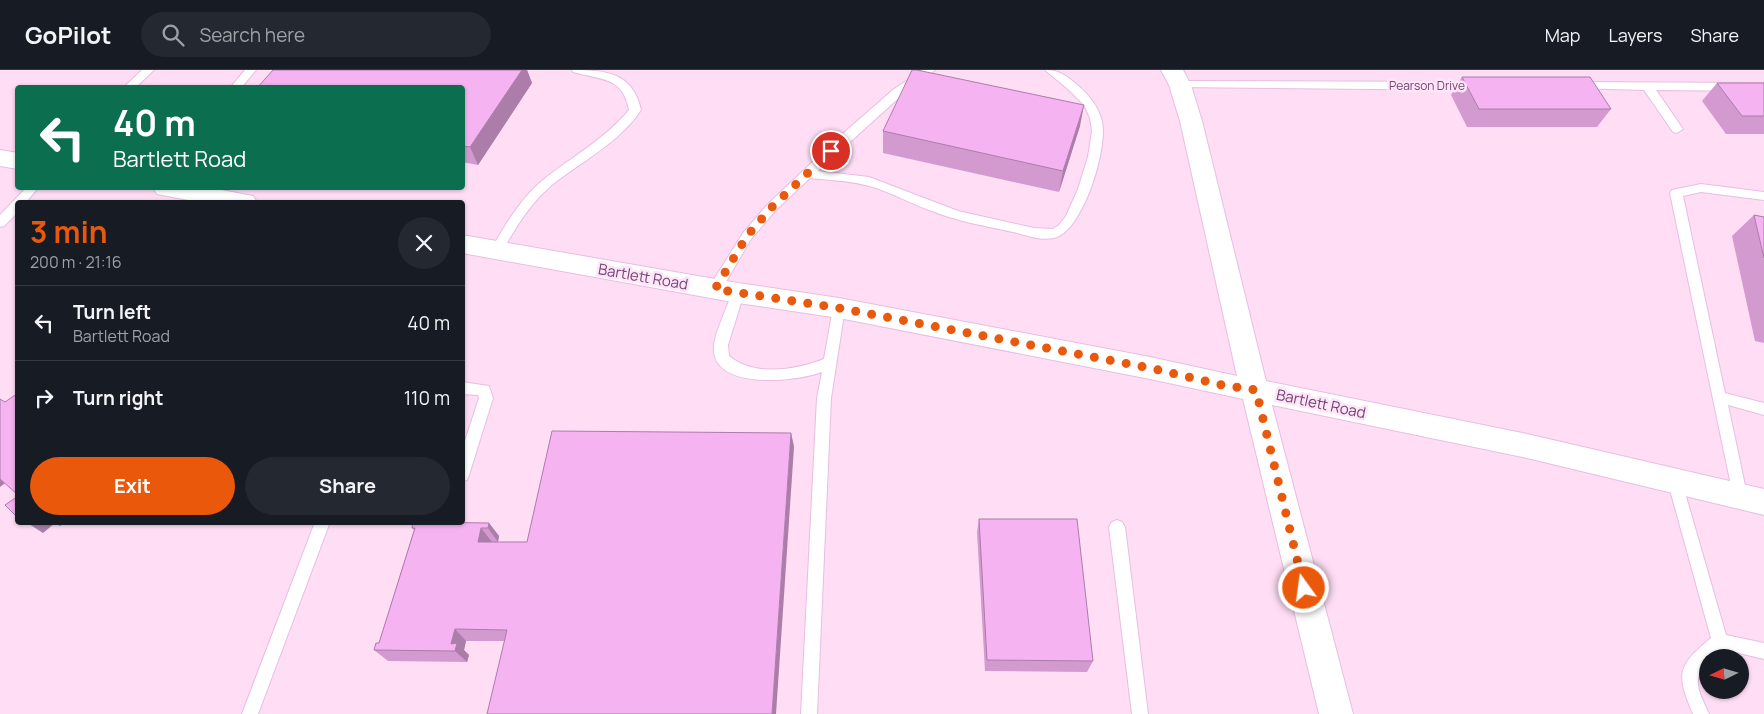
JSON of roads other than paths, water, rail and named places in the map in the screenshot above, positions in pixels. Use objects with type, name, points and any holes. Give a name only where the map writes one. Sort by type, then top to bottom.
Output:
[{"type":"street","points":[[1176,78],[1190,121],[1336,714]]},
{"type":"street","points":[[0,158],[15,160]]},
{"type":"street","points":[[176,190],[234,200]]},
{"type":"street","name":"Bartlett Road","points":[[465,245],[726,291],[839,308],[1150,368],[1222,385],[1256,390],[1518,444],[1752,498]]},
{"type":"lane","points":[[131,85],[148,70]]},
{"type":"lane","points":[[238,85],[251,70]]},
{"type":"lane","points":[[496,250],[518,215],[546,184],[607,141],[623,127],[635,110],[634,95],[617,79],[577,70]]},
{"type":"lane","points":[[829,363],[806,372],[793,373],[761,375],[736,370],[723,359],[721,346],[726,291],[747,236],[772,207],[898,92],[930,70]]},
{"type":"lane","points":[[806,174],[854,179],[877,184],[944,211],[1039,234],[1058,233],[1066,228],[1070,222],[1081,198],[1094,156],[1098,134],[1092,108],[1080,93],[1050,70]]},
{"type":"lane","name":"Pearson Drive","points":[[1176,78],[1490,86]]},
{"type":"lane","points":[[1569,86],[1764,87]]},
{"type":"lane","points":[[1648,87],[1677,129]]},
{"type":"lane","points":[[1752,498],[1719,397],[1676,193],[1701,188],[1764,196]]},
{"type":"lane","points":[[21,200],[30,190]]},
{"type":"lane","points":[[0,223],[15,206]]},
{"type":"lane","points":[[809,714],[824,398],[839,308]]},
{"type":"lane","points":[[465,388],[484,390],[486,398],[465,465]]},
{"type":"lane","points":[[1719,397],[1764,409]]},
{"type":"lane","points":[[1674,479],[1720,641]]},
{"type":"lane","points":[[250,714],[322,525]]},
{"type":"lane","points":[[1117,527],[1140,714]]},
{"type":"lane","points":[[1720,641],[1764,651]]},
{"type":"lane","points":[[1701,714],[1688,677],[1691,666],[1720,641]]}]
